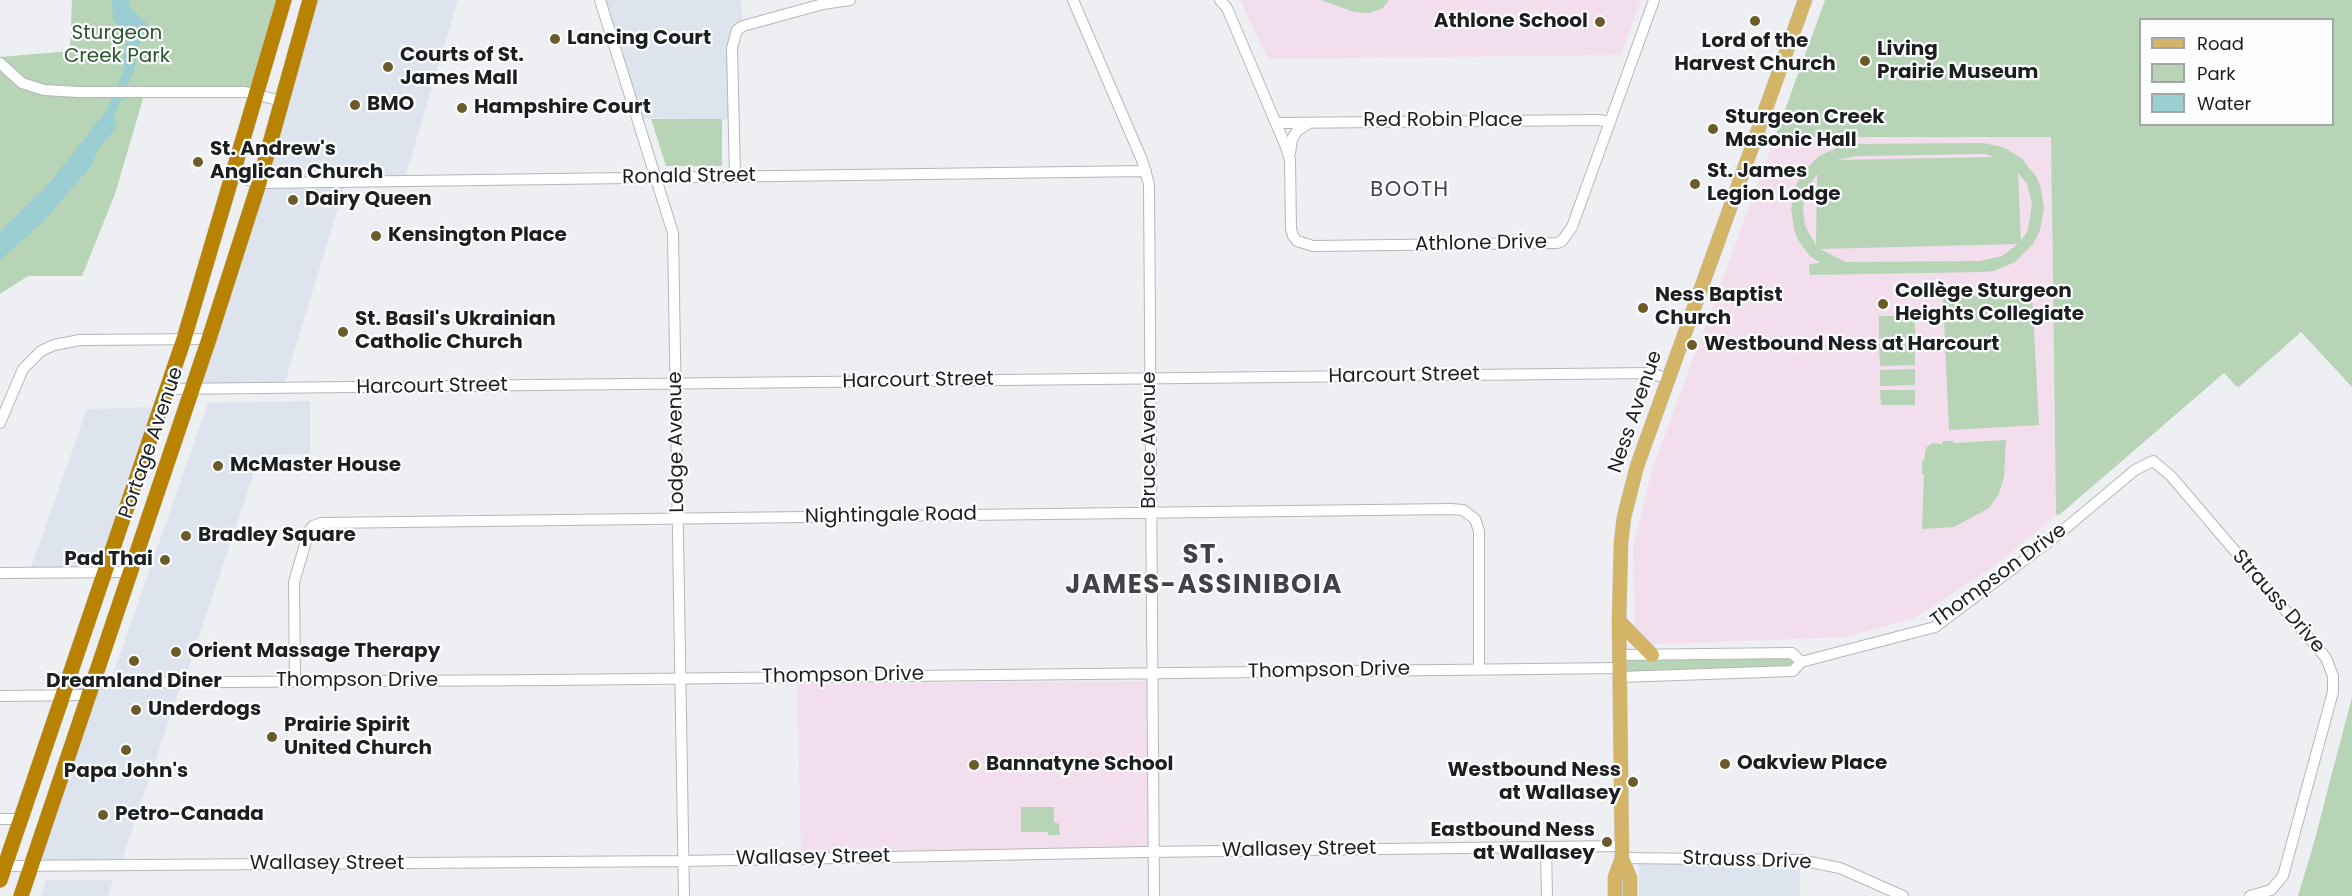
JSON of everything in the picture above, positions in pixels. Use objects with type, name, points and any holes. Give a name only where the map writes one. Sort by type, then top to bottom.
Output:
[{"type":"highway","name":"Portage Avenue","points":[[2,873],[184,339],[234,176],[284,0]]},
{"type":"highway","name":"Portage Avenue","points":[[21,896],[209,339],[259,183],[310,0]]},
{"type":"main road","name":"Ness Avenue","points":[[1614,896],[1615,877],[1622,852],[1619,621],[1624,517],[1637,466],[1805,0]]},
{"type":"main road","points":[[1619,621],[1652,655]]},
{"type":"main road","name":"Ness Avenue","points":[[1622,852],[1630,878],[1630,896]]},
{"type":"street","name":"Lodge Avenue","points":[[600,0],[673,233],[684,896]]},
{"type":"street","points":[[735,176],[732,48],[737,30],[823,4],[850,0]]},
{"type":"street","name":"Bruce Avenue","points":[[1073,0],[1146,171],[1150,202],[1154,896]]},
{"type":"street","name":"Athlone Drive","points":[[1220,0],[1227,8],[1277,123],[1290,160]]},
{"type":"street","name":"Athlone Drive","points":[[1312,122],[1297,131],[1293,139],[1290,160],[1291,229],[1297,241],[1305,245],[1557,243],[1562,241],[1572,227],[1654,0]]},
{"type":"street","points":[[0,63],[15,78],[30,86],[79,92],[245,92],[282,101]]},
{"type":"street","name":"Red Robin Place","points":[[1277,123],[1598,120],[1610,122]]},
{"type":"street","name":"Ronald Street","points":[[234,176],[259,183],[1146,171]]},
{"type":"street","points":[[0,423],[23,369],[41,351],[54,345],[80,340],[209,339]]},
{"type":"street","name":"Harcourt Street","points":[[167,389],[1651,373],[1668,379]]},
{"type":"street","name":"Strauss Drive","points":[[2145,463],[2153,461],[2171,476],[2326,658],[2333,676],[2333,692],[2283,876],[2271,890],[2250,896]]},
{"type":"street","name":"Thompson Drive","points":[[0,696],[65,689],[295,681],[1620,666],[1793,671],[1801,662],[1935,627],[2055,537],[2145,463]]},
{"type":"street","name":"Nightingale Road","points":[[295,681],[294,582],[308,534],[316,524],[1451,508],[1463,510],[1475,519],[1479,531],[1479,669]]},
{"type":"street","points":[[0,573],[130,572]]},
{"type":"street","name":"Thompson Drive","points":[[1620,666],[1652,655],[1792,653],[1801,662]]},
{"type":"street","points":[[0,819],[21,819]]},
{"type":"street","points":[[1546,847],[1547,896]]},
{"type":"street","name":"Wallasey Street","points":[[2,873],[31,866],[684,861],[1546,847],[1622,852]]},
{"type":"street","name":"Strauss Drive","points":[[1622,852],[1800,860],[1840,868],[1903,896]]},
{"type":"shaded area","points":[[310,0],[458,0],[404,181],[346,182],[283,388],[192,389]]},
{"type":"shaded area","points":[[600,0],[741,0],[743,26],[737,40],[736,120],[637,118]]},
{"type":"shaded area","points":[[1240,0],[1641,0],[1621,55],[1268,59]]},
{"type":"shaded area","name":"Collège Sturgeon Heights Collegiate","points":[[2051,133],[2056,515],[1993,567],[1915,618],[1846,637],[1635,645],[1633,547],[1652,470],[1775,137]]},
{"type":"shaded area","points":[[310,401],[310,454],[260,455],[186,675],[113,674],[208,403]]},
{"type":"shaded area","points":[[161,407],[105,572],[29,573],[87,409]]},
{"type":"shaded area","name":"Bannatyne School","points":[[1147,681],[1150,847],[801,853],[797,684]]},
{"type":"shaded area","points":[[92,683],[181,684],[122,865],[31,866]]},
{"type":"shaded area","points":[[1639,858],[1800,860],[1800,896],[1639,896]]},
{"type":"shaded area","points":[[46,880],[113,880],[108,896],[41,896]]},
{"type":"green space","name":"Sturgeon Creek Park","points":[[72,0],[284,0],[257,95],[145,92],[115,194],[82,276],[28,276],[0,294],[0,57],[70,51]]},
{"type":"green space","points":[[1321,0],[1389,0],[1383,8],[1369,13],[1354,12]]},
{"type":"green space","name":"Living Prairie Museum","points":[[1825,0],[2352,0],[2352,387],[2301,332],[2239,387],[2224,373],[2058,516],[2056,515],[2051,137],[1775,137]]},
{"type":"green space","points":[[651,119],[722,119],[722,166],[666,166]]},
{"type":"green space","points":[[1983,143],[2003,147],[2021,158],[2036,176],[2041,188],[2044,208],[2040,230],[2033,244],[2015,262],[1994,271],[1810,275],[1809,264],[1820,263],[1809,255],[1798,240],[1794,229],[1791,208],[1797,183],[1804,171],[1819,156],[1841,146]],"holes":[[[1984,154],[1995,157],[1836,160],[1858,156]],[[2018,173],[2027,184],[2032,204],[2028,230],[2021,241]],[[1817,174],[1816,245],[1805,226],[1803,208],[1806,190]],[[2018,244],[2002,256],[1980,261],[1846,262],[1820,249]]]},
{"type":"green space","points":[[2032,292],[2039,425],[1949,430],[1943,298]]},
{"type":"green space","points":[[1879,316],[1915,316],[1915,339],[1879,339]]},
{"type":"green space","points":[[1915,343],[1915,365],[1880,366],[1879,344]]},
{"type":"green space","points":[[1915,369],[1915,385],[1880,386],[1880,370]]},
{"type":"green space","points":[[1880,390],[1915,390],[1915,405],[1881,405]]},
{"type":"green space","points":[[2006,440],[2004,477],[1999,494],[1989,508],[1954,527],[1922,529],[1924,475],[1922,474],[1922,461],[1926,448],[1932,443],[1942,444],[1943,441],[1954,443]]},
{"type":"green space","points":[[1792,653],[1801,662],[1793,671],[1620,677],[1620,655]]},
{"type":"green space","points":[[2352,697],[2352,896],[2298,896],[2313,846]]},
{"type":"green space","points":[[1021,807],[1054,807],[1054,822],[1059,824],[1060,835],[1048,835],[1048,832],[1021,832]]},
{"type":"water","points":[[112,0],[129,0],[131,9],[145,21],[150,33],[138,46],[134,71],[114,116],[117,127],[98,149],[92,165],[44,221],[0,260],[0,232],[47,186],[106,111],[124,70],[123,58],[127,40],[113,19]]},
{"type":"place","name":"Lord of the Harvest Church","points":[[1755,21]]},
{"type":"place","name":"Athlone School","points":[[1600,22]]},
{"type":"place","name":"Lancing Court","points":[[555,39]]},
{"type":"place","name":"Living Prairie Museum","points":[[1865,61]]},
{"type":"place","name":"Courts of St. James Mall","points":[[388,67]]},
{"type":"place","name":"BMO","points":[[355,105]]},
{"type":"place","name":"Hampshire Court","points":[[462,108]]},
{"type":"place","name":"Sturgeon Creek Masonic Hall","points":[[1713,129]]},
{"type":"place","name":"St. Andrew's Anglican Church","points":[[198,162]]},
{"type":"place","name":"St. James Legion Lodge","points":[[1695,184]]},
{"type":"place","name":"Dairy Queen","points":[[293,200]]},
{"type":"place","name":"Kensington Place","points":[[376,236]]},
{"type":"place","name":"Collège Sturgeon Heights Collegiate","points":[[1883,304]]},
{"type":"place","name":"Ness Baptist Church","points":[[1643,308]]},
{"type":"place","name":"St. Basil's Ukrainian Catholic Church","points":[[343,332]]},
{"type":"place","name":"Westbound Ness at Harcourt","points":[[1692,345]]},
{"type":"place","name":"McMaster House","points":[[218,466]]},
{"type":"place","name":"Bradley Square","points":[[186,536]]},
{"type":"place","name":"Pad Thai","points":[[165,560]]},
{"type":"place","name":"Orient Massage Therapy","points":[[176,652]]},
{"type":"place","name":"Dreamland Diner","points":[[134,661]]},
{"type":"place","name":"Underdogs","points":[[136,710]]},
{"type":"place","name":"Prairie Spirit United Church","points":[[272,737]]},
{"type":"place","name":"Papa John's","points":[[126,750]]},
{"type":"place","name":"Oakview Place","points":[[1725,764]]},
{"type":"place","name":"Bannatyne School","points":[[974,765]]},
{"type":"place","name":"Westbound Ness at Wallasey","points":[[1633,782]]},
{"type":"place","name":"Petro-Canada","points":[[103,815]]},
{"type":"place","name":"Eastbound Ness at Wallasey","points":[[1607,842]]},
{"type":"district","name":"BOOTH","points":[[1410,191]]},
{"type":"district","name":"ST. JAMES-ASSINIBOIA","points":[[1204,571]]}]
